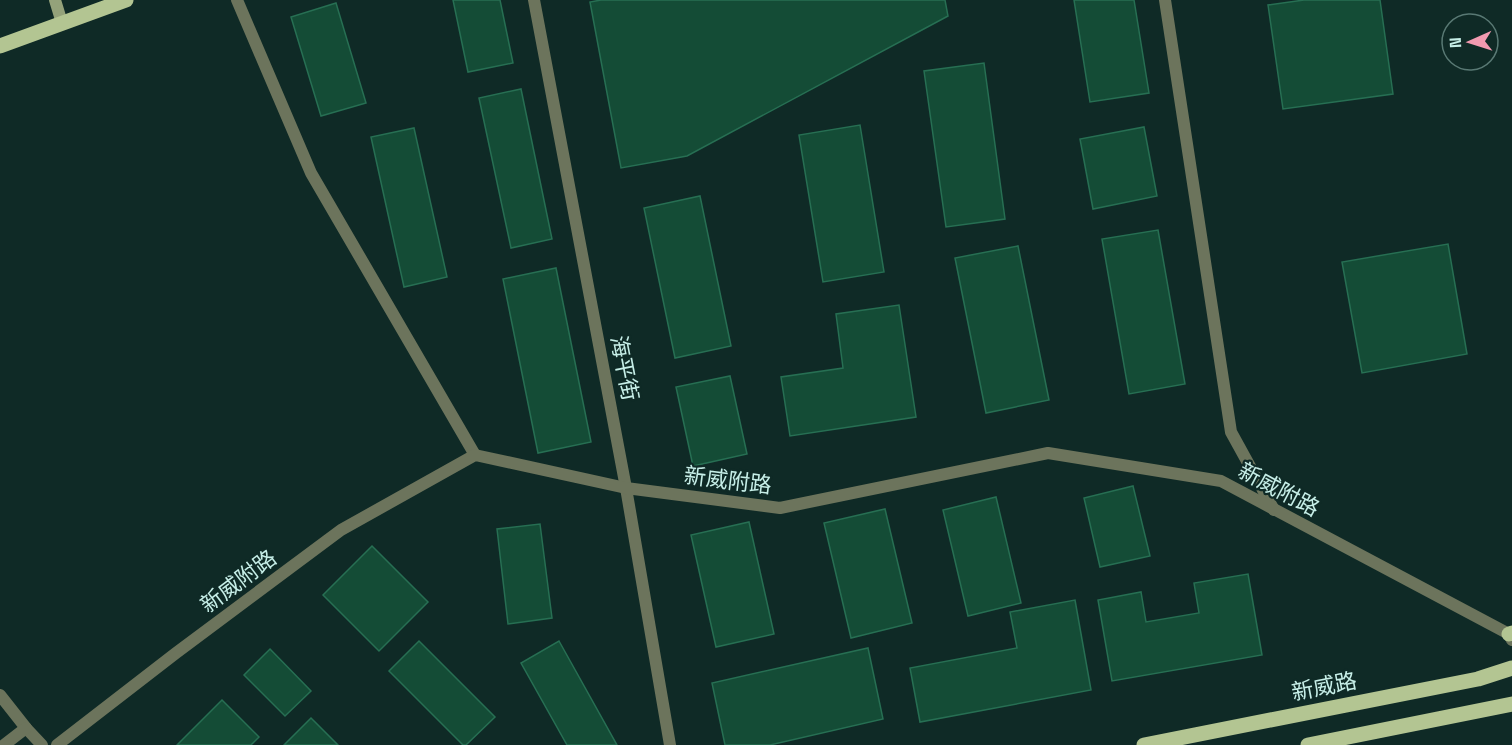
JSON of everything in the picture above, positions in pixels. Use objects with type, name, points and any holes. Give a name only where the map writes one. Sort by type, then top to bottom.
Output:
[{"type":"main road","points":[[55,0],[63,23]]},
{"type":"main road","points":[[0,46],[126,0]]},
{"type":"main road","name":"新威路","points":[[1144,745],[1479,679],[1512,668]]},
{"type":"main road","points":[[1308,745],[1512,704]]},
{"type":"street","points":[[237,0],[311,173],[475,455]]},
{"type":"street","name":"海平街","points":[[534,0],[626,488],[670,745]]},
{"type":"street","points":[[1165,0],[1231,432],[1274,510]]},
{"type":"street","name":"新威附路","points":[[57,745],[340,530],[475,455],[626,488],[780,508],[1048,453],[1221,482],[1511,636]]},
{"type":"street","points":[[0,695],[42,745]]},
{"type":"street","points":[[4,745],[26,728]]},
{"type":"building","points":[[453,0],[500,0],[513,63],[468,72]]},
{"type":"building","points":[[601,0],[945,0],[948,16],[687,156],[621,168],[590,2]]},
{"type":"building","points":[[1074,0],[1134,0],[1149,93],[1090,102]]},
{"type":"building","points":[[1304,0],[1380,0],[1393,94],[1283,109],[1268,5]]},
{"type":"building","points":[[336,3],[366,103],[321,116],[291,17]]},
{"type":"building","points":[[984,63],[1005,219],[946,227],[924,71]]},
{"type":"building","points":[[521,89],[552,239],[511,248],[479,98]]},
{"type":"building","points":[[860,125],[884,272],[823,282],[799,135]]},
{"type":"building","points":[[1144,127],[1157,196],[1093,209],[1080,139]]},
{"type":"building","points":[[414,128],[447,277],[404,287],[371,137]]},
{"type":"building","points":[[700,196],[731,346],[675,358],[644,208]]},
{"type":"building","points":[[1158,230],[1185,384],[1129,394],[1102,239]]},
{"type":"building","points":[[1448,244],[1467,354],[1362,373],[1342,262]]},
{"type":"building","points":[[1018,246],[1049,400],[986,413],[955,258]]},
{"type":"building","points":[[556,268],[591,442],[538,453],[503,279]]},
{"type":"building","points":[[899,305],[916,417],[790,436],[781,377],[843,368],[836,314]]},
{"type":"building","points":[[730,376],[747,454],[693,466],[676,387]]},
{"type":"building","points":[[1133,486],[1150,556],[1100,567],[1084,498]]},
{"type":"building","points":[[996,497],[1021,603],[968,616],[943,510]]},
{"type":"building","points":[[885,509],[912,623],[851,638],[824,523]]},
{"type":"building","points":[[749,522],[774,634],[716,647],[691,535]]},
{"type":"building","points":[[540,524],[552,618],[508,624],[497,529]]},
{"type":"building","points":[[372,546],[428,602],[379,651],[323,595]]},
{"type":"building","points":[[1248,574],[1262,655],[1112,681],[1098,600],[1141,592],[1146,622],[1199,613],[1194,583]]},
{"type":"building","points":[[1075,600],[1091,690],[920,722],[910,668],[1017,648],[1010,612]]},
{"type":"building","points":[[419,641],[495,717],[466,745],[463,745],[389,671]]},
{"type":"building","points":[[559,641],[617,745],[567,745],[521,663]]},
{"type":"building","points":[[868,648],[883,719],[770,745],[725,745],[712,683]]},
{"type":"building","points":[[270,649],[311,691],[285,716],[244,675]]},
{"type":"building","points":[[222,700],[259,737],[251,745],[177,745]]},
{"type":"building","points":[[311,718],[338,745],[284,745]]}]
